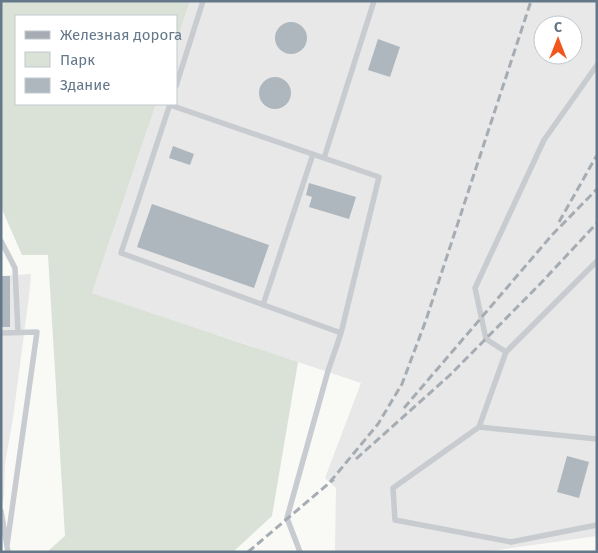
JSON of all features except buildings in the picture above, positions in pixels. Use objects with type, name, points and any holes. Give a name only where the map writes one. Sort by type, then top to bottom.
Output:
[{"type":"lane","points":[[178,80],[203,1]]},
{"type":"lane","points":[[324,158],[374,1]]},
{"type":"lane","points":[[506,352],[486,339],[475,288],[544,140],[597,65]]},
{"type":"lane","points":[[170,105],[121,253],[341,333]]},
{"type":"lane","points":[[173,105],[379,177],[341,333],[328,371],[286,518],[300,552]]},
{"type":"lane","points":[[263,305],[313,154]]},
{"type":"lane","points":[[1,241],[15,268],[18,332]]},
{"type":"lane","points":[[597,262],[506,352],[479,427],[393,488],[395,520],[511,542],[597,526]]},
{"type":"lane","points":[[1,334],[37,332],[8,548]]},
{"type":"lane","points":[[479,427],[597,439]]},
{"type":"lane","points":[[1,511],[8,548]]},
{"type":"shaded area","points":[[190,1],[597,1],[597,536],[483,552],[335,552],[336,488],[325,478],[361,383],[92,293],[156,105],[178,105],[178,36]]},
{"type":"shaded area","points":[[31,274],[13,418],[5,464],[4,496],[1,510],[1,276]]},
{"type":"green space","points":[[1,1],[190,1],[178,36],[178,15],[15,15],[15,105],[156,105],[92,293],[298,362],[272,516],[233,552],[47,552],[65,536],[48,255],[22,255],[1,207]]},
{"type":"railway","points":[[330,482],[378,424],[402,384],[426,320],[531,1]]},
{"type":"railway","points":[[559,222],[597,155]]},
{"type":"railway","points":[[404,408],[552,235],[597,189]]},
{"type":"railway","points":[[356,459],[450,375],[597,223]]},
{"type":"railway","points":[[248,552],[334,479]]}]
